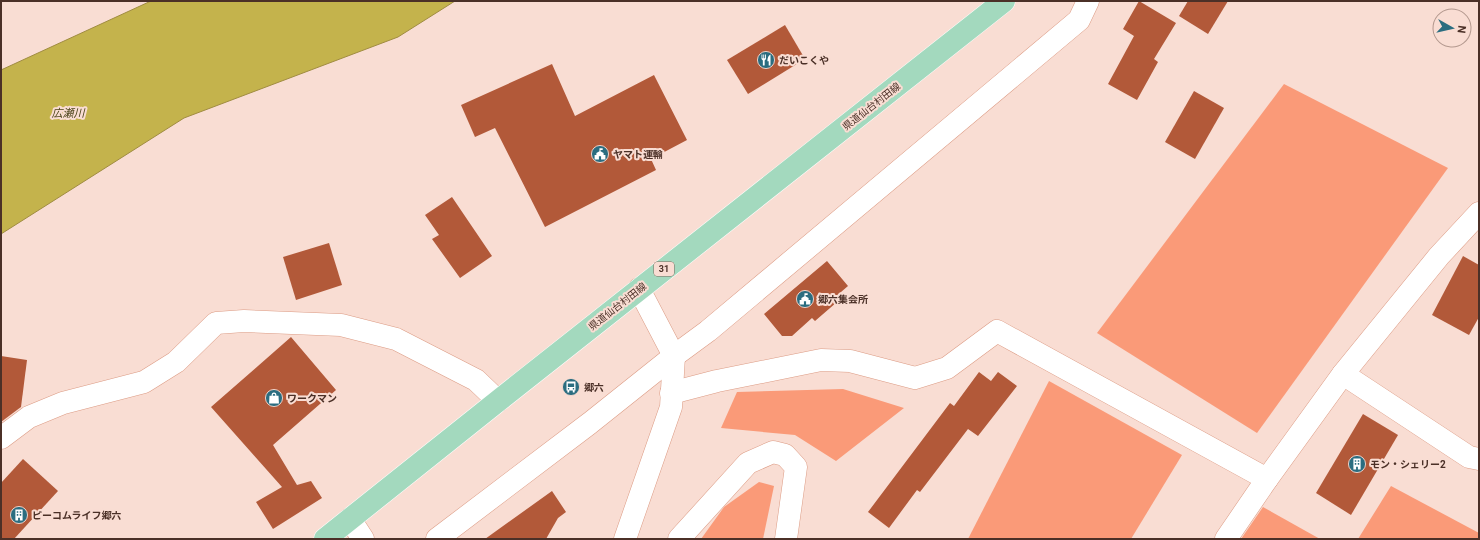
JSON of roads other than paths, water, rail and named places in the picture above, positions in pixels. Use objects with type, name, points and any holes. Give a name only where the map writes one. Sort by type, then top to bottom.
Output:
[{"type":"main road","name":"県道仙台村田線","points":[[325,539],[1004,1]]},
{"type":"street","points":[[437,539],[708,331],[1079,20],[1088,1]]},
{"type":"street","points":[[1226,539],[1267,479],[1344,374],[1439,256],[1475,225]]},
{"type":"street","points":[[628,538],[671,407],[674,356],[639,289]]},
{"type":"street","points":[[1,438],[29,417],[63,403],[144,382],[176,362],[216,323],[244,321],[341,325],[396,339],[476,380],[498,401]]},
{"type":"street","points":[[671,393],[717,381],[821,360],[850,361],[915,378],[947,368],[997,330],[1267,479]]},
{"type":"street","points":[[1344,374],[1469,457],[1479,459]]},
{"type":"street","points":[[679,539],[748,463],[774,452],[785,455],[796,467],[786,539]]},
{"type":"street","points":[[350,519],[364,539]]},
{"type":"water","name":"広瀬川","points":[[151,1],[455,1],[398,37],[184,118],[1,234],[1,70]]},
{"type":"place","name":"だいこくや","points":[[766,60]]},
{"type":"place","name":"ヤマト運輸","points":[[600,154]]},
{"type":"place","name":"郷六集会所","points":[[805,299]]},
{"type":"place","name":"郷六","points":[[571,387]]},
{"type":"place","name":"ワークマン","points":[[274,398]]},
{"type":"place","name":"モン・シェリー2","points":[[1357,464]]},
{"type":"place","name":"ピーコムライフ郷六","points":[[19,515]]}]
